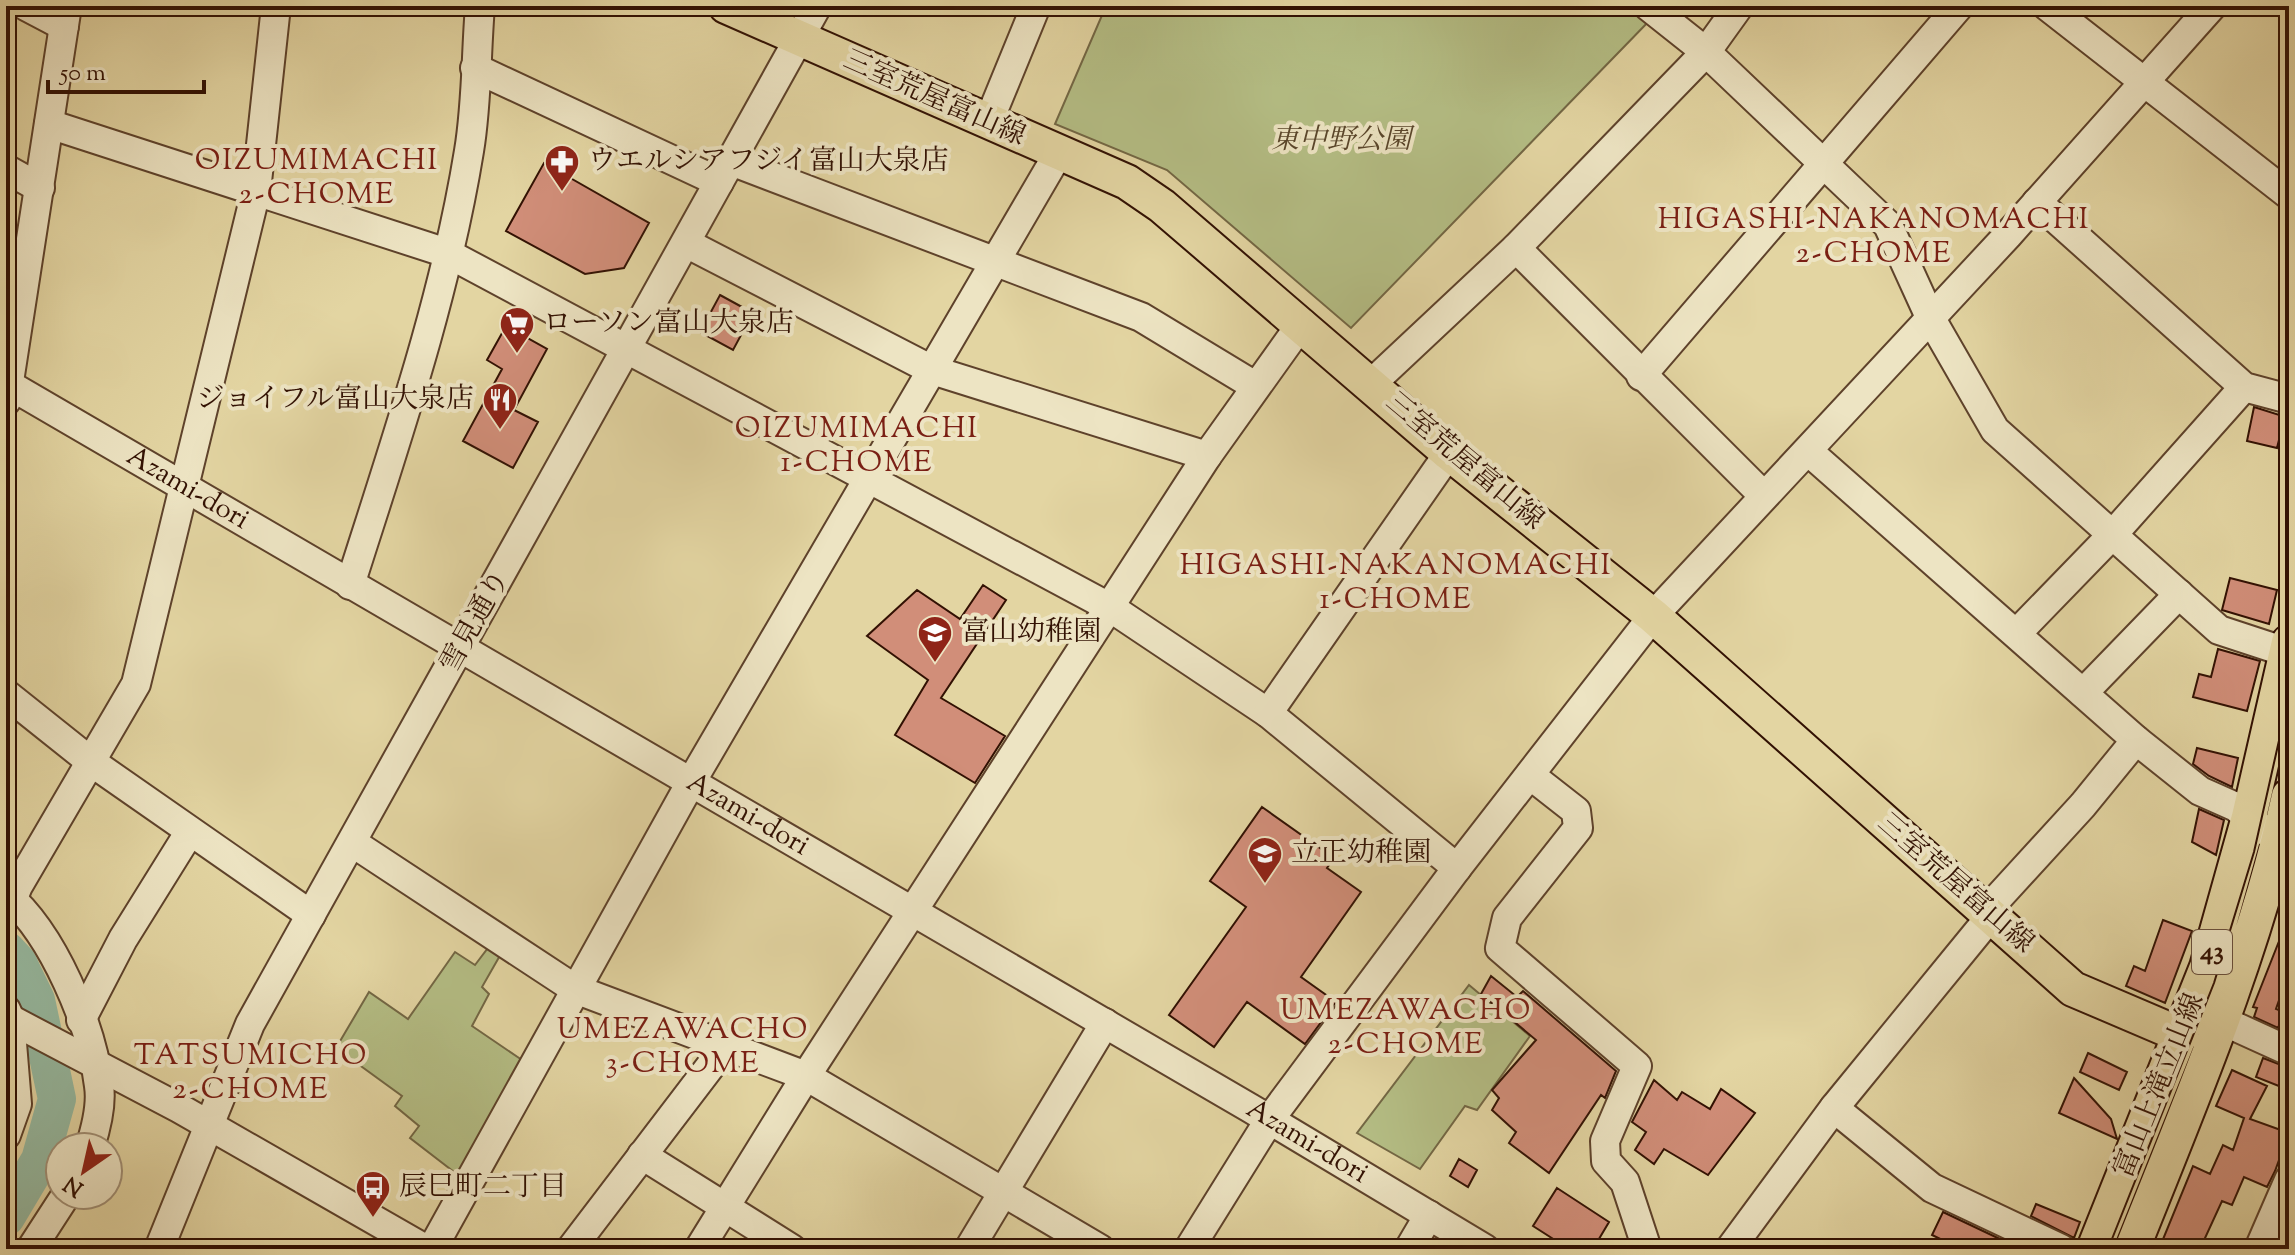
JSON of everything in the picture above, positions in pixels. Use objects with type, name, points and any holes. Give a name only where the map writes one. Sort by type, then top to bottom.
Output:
[{"type":"main road","name":"三室荒屋富山線","points":[[726,6],[1127,182],[1162,206],[1302,323],[1449,453],[1653,616],[2073,989],[2181,1035]]},
{"type":"main road","name":"富山上滝立山線","points":[[2094,1249],[2207,967],[2249,817],[2288,649]]},
{"type":"main road","name":"富山上滝立山線","points":[[2132,1249],[2223,1021],[2284,850],[2289,796]]},
{"type":"street","points":[[7,389],[65,16],[26,6]]},
{"type":"street","points":[[93,1131],[100,1089],[81,1020],[45,939],[8,903],[136,684],[256,191],[276,6]]},
{"type":"street","points":[[350,585],[419,364],[447,253],[470,150],[480,6]]},
{"type":"street","name":"雪見通り","points":[[159,1249],[250,1024],[817,6]]},
{"type":"street","points":[[988,123],[1036,6]]},
{"type":"street","points":[[1648,6],[1706,52],[1888,225],[1930,317],[1995,430],[2114,533],[2219,630],[2288,649]]},
{"type":"street","points":[[1371,384],[1516,248],[1706,52],[1739,6]]},
{"type":"street","points":[[1641,376],[1959,6]]},
{"type":"street","points":[[2047,6],[2289,195]]},
{"type":"street","points":[[1189,1249],[1270,1119],[1457,868],[1653,616],[2037,202],[2212,6]]},
{"type":"street","points":[[475,68],[725,171],[995,262],[1141,317],[1255,386]]},
{"type":"street","points":[[49,124],[447,253],[1111,608],[1268,713],[1457,868]]},
{"type":"street","points":[[432,1249],[690,784],[1058,154]]},
{"type":"street","points":[[6,169],[40,188]]},
{"type":"street","points":[[2037,202],[2244,387],[2289,399]]},
{"type":"street","points":[[686,243],[932,370],[1207,456]]},
{"type":"street","points":[[1516,248],[1763,495]]},
{"type":"street","points":[[699,1249],[806,1076],[1207,456],[1302,323]]},
{"type":"street","points":[[2017,633],[2114,533],[2244,387]]},
{"type":"street","name":"Azami-dori","points":[[7,389],[182,486],[913,911],[1270,1119],[1485,1249]]},
{"type":"street","points":[[1808,451],[2136,740],[2200,791],[2236,807],[2284,850]]},
{"type":"street","points":[[1268,713],[1449,453]]},
{"type":"street","points":[[2083,693],[2179,594]]},
{"type":"street","points":[[6,694],[90,761],[189,833],[311,915]]},
{"type":"street","points":[[1730,1249],[1834,1108],[1989,913],[2136,740]]},
{"type":"street","points":[[1530,775],[1576,811],[1578,828],[1507,918],[1500,948],[1637,1066],[1605,1141],[1606,1161],[1625,1182],[1647,1249]]},
{"type":"street","points":[[81,1020],[123,939],[189,833]]},
{"type":"street","points":[[353,843],[575,989],[806,1076],[1100,1249]]},
{"type":"street","points":[[7,1016],[211,1125],[425,1249]]},
{"type":"street","points":[[6,1135],[17,1104],[7,1016]]},
{"type":"street","points":[[2223,1021],[2289,1051]]},
{"type":"street","points":[[969,1249],[1105,1023]]},
{"type":"street","points":[[571,1249],[725,1047]]},
{"type":"street","points":[[1834,1108],[1932,1188],[2061,1249]]},
{"type":"street","points":[[642,1155],[792,1249]]},
{"type":"street","points":[[2259,1249],[2289,1180]]},
{"type":"street","points":[[31,1249],[56,1211]]},
{"type":"street","points":[[1409,1249],[1429,1215]]},
{"type":"green space","name":"東中野公園","points":[[1106,6],[1635,6],[1651,19],[1351,328],[1167,170],[1055,124]]},
{"type":"green space","points":[[491,944],[502,952],[482,987],[489,994],[472,1026],[522,1060],[458,1175],[410,1138],[419,1126],[395,1106],[402,1096],[336,1048],[369,992],[408,1019],[455,952],[475,965]]},
{"type":"green space","points":[[1469,985],[1530,1036],[1477,1110],[1465,1106],[1420,1169],[1357,1133]]},
{"type":"building","name":"ウエルシアフジイ富山大泉店","points":[[544,163],[649,223],[624,268],[585,274],[506,231]]},
{"type":"building","points":[[720,295],[753,313],[733,350],[700,332]]},
{"type":"building","points":[[506,326],[547,349],[514,410],[538,422],[513,468],[463,441],[502,369],[487,360]]},
{"type":"building","points":[[2254,407],[2289,418],[2289,438],[2280,436],[2277,448],[2247,441]]},
{"type":"building","points":[[2230,578],[2277,590],[2269,624],[2222,610]]},
{"type":"building","points":[[983,585],[1006,600],[941,698],[1005,736],[975,783],[895,735],[928,680],[867,636],[917,590],[960,619]]},
{"type":"building","points":[[2218,649],[2260,661],[2247,711],[2193,697],[2199,674],[2211,677]]},
{"type":"building","points":[[2197,748],[2238,758],[2232,787],[2193,764]]},
{"type":"building","points":[[1262,807],[1334,858],[1327,868],[1361,892],[1301,977],[1336,1002],[1305,1044],[1247,1002],[1214,1047],[1169,1015],[1246,907],[1210,881]]},
{"type":"building","points":[[2199,809],[2224,820],[2216,855],[2192,842]]},
{"type":"building","points":[[2163,920],[2192,931],[2165,1003],[2126,986],[2134,966],[2145,971]]},
{"type":"building","points":[[2287,921],[2289,972],[2276,1009],[2284,1012],[2278,1028],[2254,1017],[2257,1008],[2253,1007]]},
{"type":"building","points":[[1491,976],[1517,997],[1523,991],[1616,1071],[1605,1098],[1601,1095],[1549,1173],[1509,1143],[1516,1132],[1492,1110],[1499,1098],[1492,1090],[1536,1040],[1481,994]]},
{"type":"building","points":[[2088,1053],[2127,1072],[2119,1090],[2080,1072]]},
{"type":"building","points":[[2263,1058],[2289,1068],[2289,1090],[2256,1077]]},
{"type":"building","points":[[2232,1070],[2267,1086],[2250,1119],[2289,1133],[2275,1171],[2267,1187],[2244,1177],[2232,1205],[2222,1201],[2200,1249],[2159,1249],[2193,1166],[2210,1174],[2223,1145],[2233,1150],[2244,1118],[2216,1106]]},
{"type":"building","points":[[2074,1078],[2111,1119],[2117,1139],[2059,1113]]},
{"type":"building","points":[[1654,1080],[1677,1100],[1682,1092],[1710,1109],[1721,1089],[1755,1113],[1708,1175],[1664,1149],[1654,1164],[1635,1150],[1646,1132],[1632,1122]]},
{"type":"building","points":[[1459,1159],[1477,1170],[1468,1187],[1450,1176]]},
{"type":"building","points":[[1557,1188],[1609,1222],[1593,1249],[1569,1249],[1533,1226]]},
{"type":"building","points":[[2036,1204],[2080,1222],[2074,1238],[2031,1216]]},
{"type":"building","points":[[1943,1212],[2021,1249],[1961,1249],[1932,1235]]},
{"type":"waterway","points":[[6,950],[18,963],[36,1000],[57,1099],[40,1160],[6,1217]]},
{"type":"tram line","points":[[2108,1249],[2214,983],[2254,852],[2289,696]]},
{"type":"place","name":"ウエルシアフジイ富山大泉店","points":[[562,193]]},
{"type":"place","name":"ローソン富山大泉店","points":[[517,355]]},
{"type":"place","name":"ジョイフル富山大泉店","points":[[500,431]]},
{"type":"place","name":"富山幼稚園","points":[[935,664]]},
{"type":"place","name":"立正幼稚園","points":[[1265,885]]},
{"type":"place","name":"辰巳町二丁目","points":[[373,1219]]},
{"type":"district","name":"OIZUMIMACHI 2-CHOME","points":[[317,178]]},
{"type":"district","name":"HIGASHI-NAKANOMACHI 2-CHOME","points":[[1874,237]]},
{"type":"district","name":"OIZUMIMACHI 1-CHOME","points":[[857,446]]},
{"type":"district","name":"HIGASHI-NAKANOMACHI 1-CHOME","points":[[1396,583]]},
{"type":"district","name":"UMEZAWACHO 2-CHOME","points":[[1406,1028]]},
{"type":"district","name":"UMEZAWACHO 3-CHOME","points":[[683,1047]]},
{"type":"district","name":"TATSUMICHO 2-CHOME","points":[[251,1073]]}]
